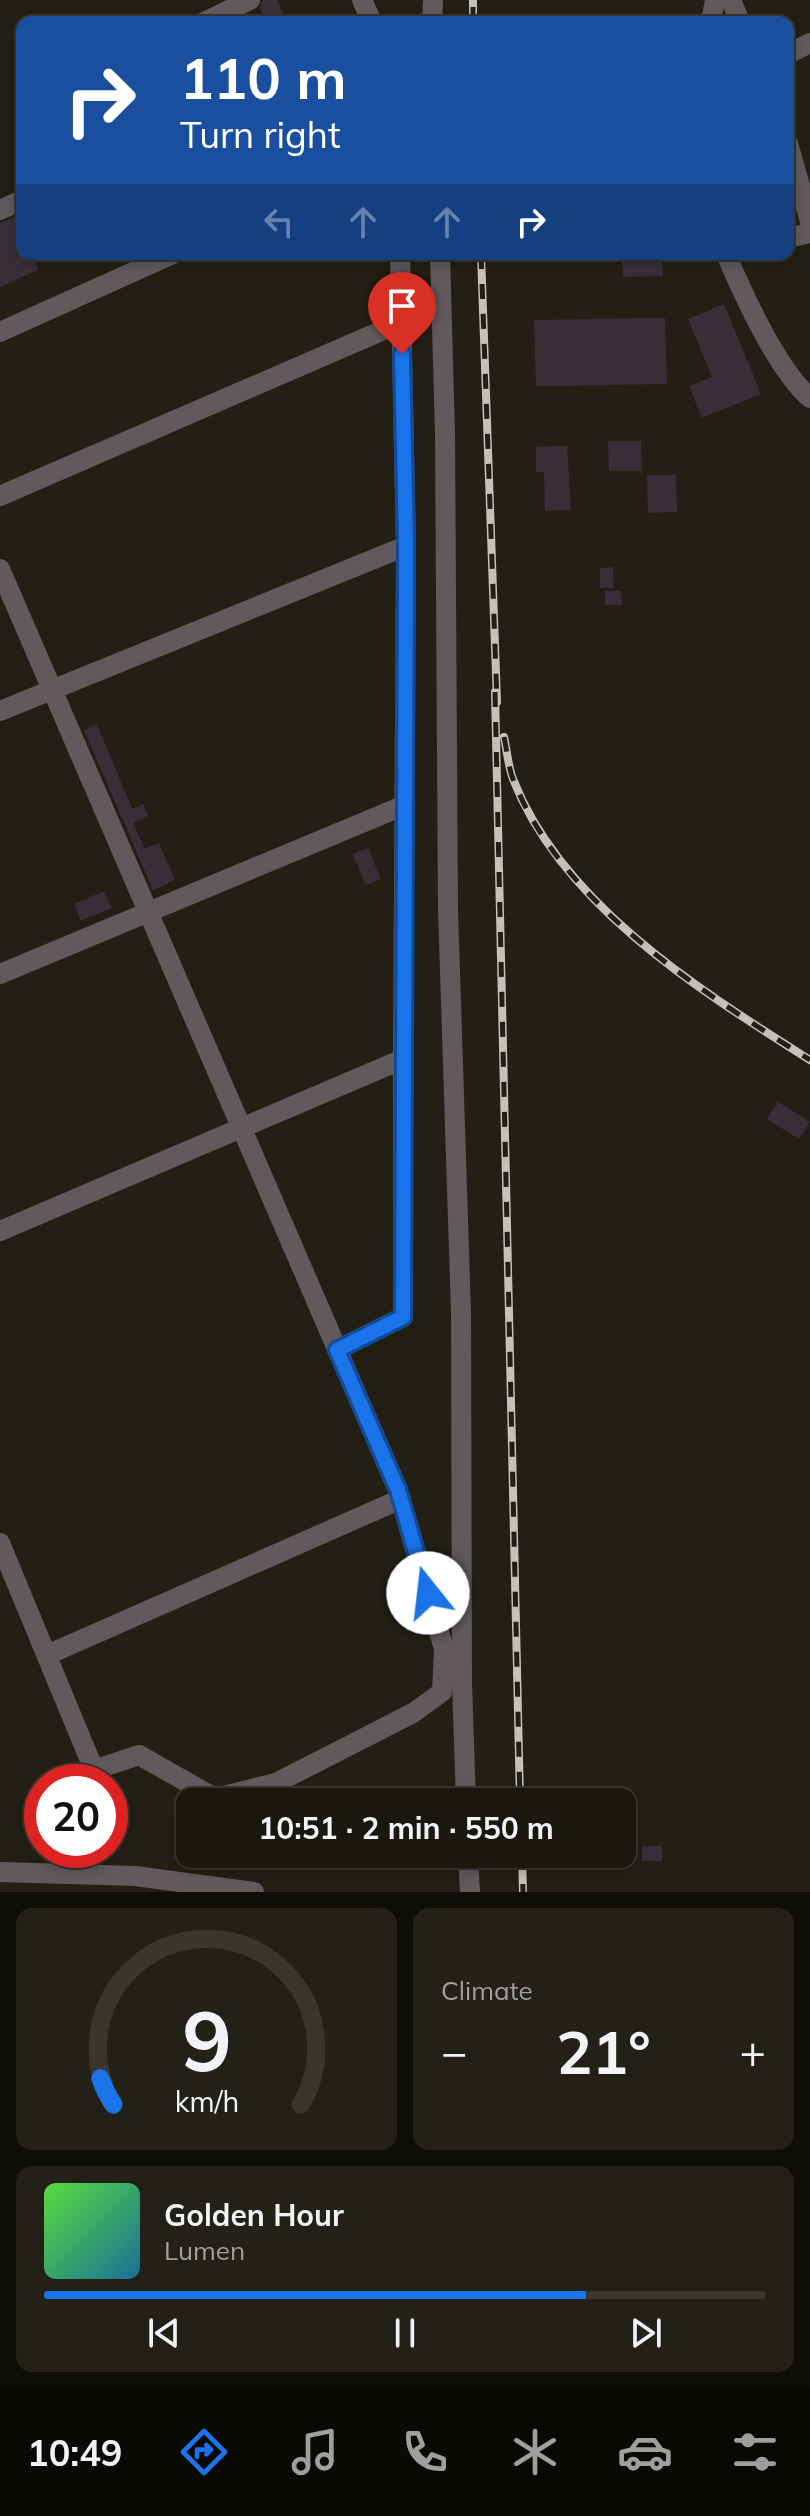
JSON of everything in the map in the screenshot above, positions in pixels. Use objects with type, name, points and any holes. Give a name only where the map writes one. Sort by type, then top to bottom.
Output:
[{"type":"street","points":[[217,16],[250,0]]},
{"type":"street","points":[[794,165],[810,222]]},
{"type":"street","points":[[0,332],[160,260]]},
{"type":"street","points":[[337,1350],[403,1317],[406,546],[400,260]]},
{"type":"street","points":[[440,260],[445,434],[448,909],[461,1313],[462,1682],[466,1788]]},
{"type":"street","points":[[729,260],[757,319],[810,398]]},
{"type":"street","points":[[0,496],[402,322]]},
{"type":"street","points":[[0,711],[406,546]]},
{"type":"street","points":[[0,569],[401,1499],[444,1649],[442,1692],[413,1713],[276,1783],[215,1798],[139,1755],[94,1770],[0,1543]]},
{"type":"street","points":[[0,974],[147,910],[405,805]]},
{"type":"street","points":[[0,1231],[403,1059]]},
{"type":"street","points":[[47,1655],[401,1499]]},
{"type":"street","points":[[469,1868],[470,1892]]},
{"type":"street","points":[[0,1872],[135,1876],[254,1892]]},
{"type":"building","points":[[263,0],[277,0],[284,16],[263,16],[260,8]]},
{"type":"building","points":[[15,217],[16,219],[16,260],[42,260],[35,263],[38,270],[0,287],[0,223]]},
{"type":"building","points":[[622,260],[662,260],[663,276],[623,277]]},
{"type":"building","points":[[724,304],[761,394],[702,418],[689,386],[712,377],[688,319]]},
{"type":"building","points":[[665,318],[667,384],[536,386],[534,320]]},
{"type":"building","points":[[608,441],[641,441],[642,471],[609,471]]},
{"type":"building","points":[[567,446],[571,510],[545,511],[544,472],[536,472],[536,447]]},
{"type":"building","points":[[647,475],[676,475],[677,512],[648,513]]},
{"type":"building","points":[[613,567],[614,588],[600,588],[600,568]]},
{"type":"building","points":[[605,591],[621,591],[622,605],[605,605]]},
{"type":"building","points":[[97,724],[132,809],[143,804],[148,816],[133,823],[145,849],[159,843],[175,880],[153,890],[84,730]]},
{"type":"building","points":[[368,848],[381,879],[365,884],[353,854]]},
{"type":"building","points":[[104,891],[112,908],[81,921],[74,904]]},
{"type":"building","points":[[778,1102],[810,1122],[799,1139],[767,1119]]},
{"type":"building","points":[[642,1846],[662,1846],[662,1861],[642,1861]]},
{"type":"railway","points":[[473,0],[473,16]]},
{"type":"railway","points":[[481,260],[497,702]]},
{"type":"railway","points":[[495,692],[520,1788]]},
{"type":"railway","points":[[504,737],[513,779],[535,824],[565,866],[600,905],[681,974],[810,1060]]},
{"type":"railway","points":[[522,1868],[523,1892]]},
{"type":"route","points":[[402,354],[406,546],[403,1317],[337,1350],[398,1490],[428,1593]]}]
